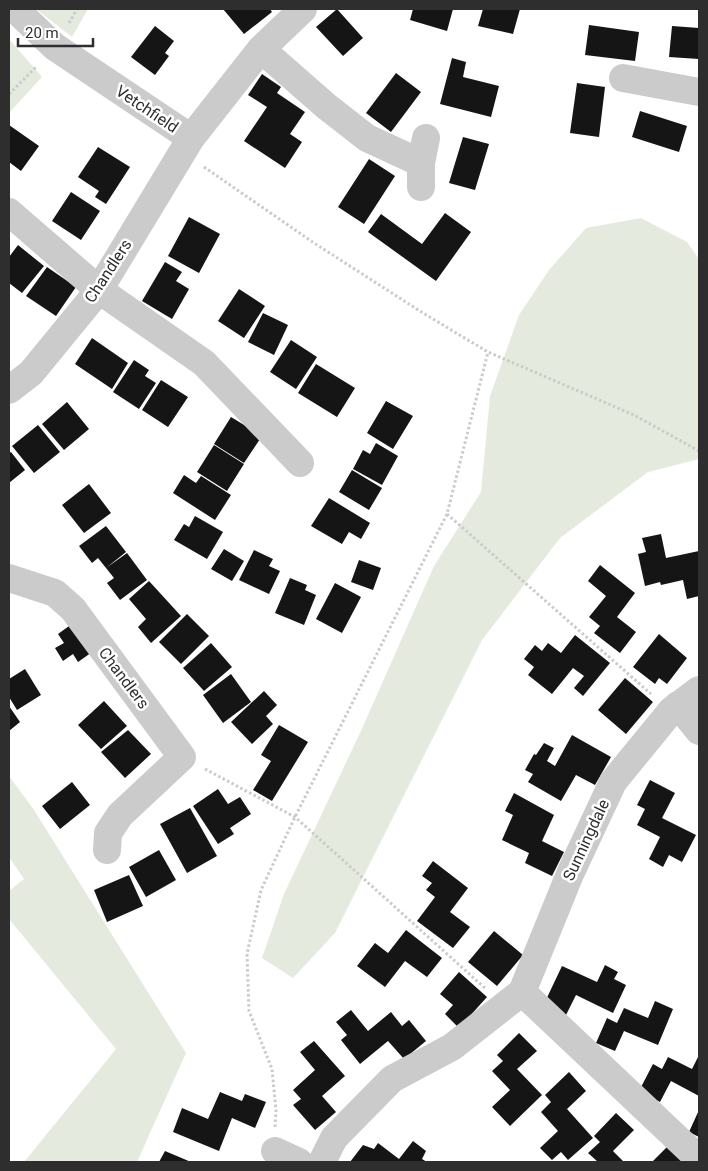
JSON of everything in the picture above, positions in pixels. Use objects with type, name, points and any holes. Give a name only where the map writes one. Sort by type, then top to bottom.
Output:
[{"type":"street","name":"Vetchfield","points":[[14,9],[55,47],[187,145],[261,49],[303,9]]},
{"type":"street","points":[[261,49],[326,106],[367,138],[423,163]]},
{"type":"street","points":[[623,78],[699,92]]},
{"type":"street","name":"Chandlers","points":[[9,390],[32,373],[99,290],[187,145]]},
{"type":"street","points":[[9,212],[99,290],[204,363],[300,463]]},
{"type":"street","name":"Chandlers","points":[[9,578],[55,593],[73,609],[182,757]]},
{"type":"street","points":[[683,702],[699,730]]},
{"type":"street","name":"Sunningdale","points":[[322,1162],[334,1138],[392,1079],[452,1047],[513,998],[613,782],[683,702]]},
{"type":"street","points":[[107,850],[108,832],[120,815],[182,757]]},
{"type":"street","points":[[513,998],[699,1159]]},
{"type":"street","points":[[275,1151],[299,1162]]},
{"type":"path","points":[[9,94],[55,47]]},
{"type":"path","points":[[187,145],[314,243],[488,352],[634,415],[699,451]]},
{"type":"path","points":[[275,1151],[276,1111],[272,1069],[249,1011],[247,954],[261,890],[295,817],[447,514],[488,352]]},
{"type":"path","points":[[447,514],[683,702]]},
{"type":"path","points":[[182,757],[295,817],[513,998]]},
{"type":"shaded area","points":[[36,9],[88,9],[72,37]]},
{"type":"shaded area","points":[[9,39],[42,77],[9,113]]},
{"type":"shaded area","points":[[641,218],[687,242],[699,259],[699,459],[648,472],[560,538],[482,640],[335,933],[293,978],[262,958],[284,894],[360,733],[434,566],[481,492],[490,396],[519,315],[549,270],[586,228]]},
{"type":"shaded area","points":[[9,776],[34,810],[186,1053],[137,1162],[24,1162],[116,1049],[9,919],[9,891],[24,879],[9,857]]},
{"type":"building","points":[[223,9],[270,9],[272,12],[244,34]]},
{"type":"building","points":[[337,9],[363,38],[343,56],[316,27]]},
{"type":"building","points":[[413,9],[453,9],[447,31],[410,20]]},
{"type":"building","points":[[483,9],[520,9],[513,34],[478,26]]},
{"type":"building","points":[[589,25],[639,32],[635,61],[585,55]]},
{"type":"building","points":[[155,26],[174,41],[165,53],[169,56],[155,75],[131,57]]},
{"type":"building","points":[[672,26],[699,28],[699,59],[669,57]]},
{"type":"building","points":[[452,58],[466,62],[463,77],[499,86],[491,117],[440,104]]},
{"type":"building","points":[[396,73],[421,92],[391,132],[366,113]]},
{"type":"building","points":[[262,74],[281,87],[277,93],[305,112],[290,134],[302,142],[285,168],[244,141],[267,107],[248,95]]},
{"type":"building","points":[[577,83],[605,87],[599,137],[570,133]]},
{"type":"building","points":[[640,111],[687,126],[679,152],[632,137]]},
{"type":"building","points":[[9,125],[39,146],[21,171],[9,162]]},
{"type":"building","points":[[463,137],[489,144],[475,190],[449,183]]},
{"type":"building","points":[[98,147],[130,167],[106,204],[95,197],[99,191],[78,177]]},
{"type":"building","points":[[369,159],[395,176],[364,224],[338,207]]},
{"type":"building","points":[[71,192],[100,211],[81,240],[52,221]]},
{"type":"building","points":[[445,213],[471,232],[436,281],[368,232],[381,214],[422,244]]},
{"type":"building","points":[[189,217],[220,234],[199,273],[168,256]]},
{"type":"building","points":[[18,245],[44,266],[22,293],[9,283],[9,257]]},
{"type":"building","points":[[165,262],[182,272],[176,281],[189,289],[172,319],[142,301]]},
{"type":"building","points":[[47,267],[76,287],[56,316],[26,296]]},
{"type":"building","points":[[239,289],[265,306],[244,338],[218,321]]},
{"type":"building","points":[[263,313],[288,325],[274,355],[248,342]]},
{"type":"building","points":[[92,338],[128,363],[112,389],[75,364]]},
{"type":"building","points":[[291,340],[317,357],[296,389],[270,372]]},
{"type":"building","points":[[134,360],[149,370],[145,376],[156,383],[139,409],[113,392]]},
{"type":"building","points":[[316,364],[355,388],[337,417],[298,393]]},
{"type":"building","points":[[161,380],[188,397],[168,427],[142,410]]},
{"type":"building","points":[[386,401],[413,416],[393,449],[367,433]]},
{"type":"building","points":[[67,402],[89,429],[64,450],[42,424]]},
{"type":"building","points":[[231,417],[262,436],[244,463],[214,444]]},
{"type":"building","points":[[38,425],[60,452],[34,473],[12,446]]},
{"type":"building","points":[[376,443],[398,456],[382,485],[353,469],[363,450],[370,454]]},
{"type":"building","points":[[214,445],[244,464],[227,491],[197,472]]},
{"type":"building","points":[[11,452],[25,470],[9,483],[9,453]]},
{"type":"building","points":[[352,470],[382,488],[369,510],[339,492]]},
{"type":"building","points":[[184,475],[196,483],[201,476],[231,495],[215,520],[173,493]]},
{"type":"building","points":[[89,484],[111,513],[84,533],[62,505]]},
{"type":"building","points":[[329,498],[370,523],[361,539],[349,532],[342,544],[311,526]]},
{"type":"building","points":[[195,516],[223,532],[207,559],[174,540],[184,524],[189,527]]},
{"type":"building","points":[[106,526],[126,552],[106,568],[98,558],[92,563],[79,546]]},
{"type":"building","points":[[661,534],[666,558],[699,551],[699,596],[687,599],[683,580],[661,585],[660,582],[645,586],[638,554],[646,552],[642,538]]},
{"type":"building","points":[[224,549],[244,561],[232,581],[211,569]]},
{"type":"building","points":[[254,550],[273,559],[269,566],[280,571],[269,594],[239,580]]},
{"type":"building","points":[[127,553],[147,580],[120,600],[107,583],[114,578],[106,568]]},
{"type":"building","points":[[359,560],[381,568],[373,590],[351,582]]},
{"type":"building","points":[[600,565],[635,593],[617,617],[636,632],[620,653],[594,633],[600,626],[589,617],[606,596],[588,581]]},
{"type":"building","points":[[290,578],[307,585],[305,590],[316,595],[304,625],[275,613]]},
{"type":"building","points":[[149,581],[181,616],[151,643],[138,627],[146,619],[129,599]]},
{"type":"building","points":[[335,583],[361,597],[342,633],[316,619]]},
{"type":"building","points":[[187,614],[209,636],[181,664],[159,642]]},
{"type":"building","points":[[76,621],[95,650],[78,662],[73,654],[63,661],[55,648],[64,643],[58,634]]},
{"type":"building","points":[[659,634],[687,658],[667,684],[659,678],[655,684],[633,667]]},
{"type":"building","points":[[575,635],[610,663],[583,696],[574,688],[584,676],[573,668],[552,694],[528,675],[534,667],[524,659],[535,645],[542,651],[548,643],[561,653]]},
{"type":"building","points":[[211,643],[232,667],[204,691],[183,668]]},
{"type":"building","points":[[25,669],[41,695],[17,710],[9,697],[9,679]]},
{"type":"building","points":[[231,674],[251,702],[223,723],[203,695]]},
{"type":"building","points":[[625,678],[653,702],[626,734],[598,710]]},
{"type":"building","points":[[264,691],[277,705],[266,716],[273,724],[252,744],[231,722]]},
{"type":"building","points":[[104,701],[127,726],[101,749],[78,725]]},
{"type":"building","points":[[9,706],[20,722],[9,731]]},
{"type":"building","points":[[279,725],[308,742],[272,801],[253,790],[271,761],[261,755]]},
{"type":"building","points":[[128,730],[151,754],[125,778],[101,752]]},
{"type":"building","points":[[572,735],[611,757],[595,785],[576,775],[561,801],[528,782],[533,774],[525,770],[534,754],[536,755],[544,743],[554,748],[547,761],[555,766]]},
{"type":"building","points":[[650,780],[675,793],[662,818],[696,835],[682,862],[669,855],[663,867],[649,859],[660,837],[637,825],[645,809],[637,805]]},
{"type":"building","points":[[72,782],[90,805],[60,829],[42,806]]},
{"type":"building","points":[[218,789],[228,804],[240,797],[251,814],[230,828],[234,834],[218,844],[193,806]]},
{"type":"building","points":[[514,793],[554,815],[542,841],[564,852],[552,876],[525,863],[529,853],[502,840],[513,815],[505,811]]},
{"type":"building","points":[[190,808],[217,856],[187,873],[160,824]]},
{"type":"building","points":[[159,850],[176,880],[146,897],[129,867]]},
{"type":"building","points":[[433,861],[468,888],[450,912],[470,927],[453,948],[417,921],[435,897],[426,890],[432,883],[422,876]]},
{"type":"building","points":[[129,875],[143,906],[107,922],[94,890]]},
{"type":"building","points":[[406,930],[442,958],[427,977],[405,961],[385,987],[357,966],[375,943],[388,953]]},
{"type":"building","points":[[494,931],[523,955],[497,986],[468,962]]},
{"type":"building","points":[[605,965],[618,972],[614,979],[626,985],[613,1013],[576,995],[565,1017],[543,1006],[562,966],[597,982]]},
{"type":"building","points":[[459,972],[487,997],[459,1028],[445,1014],[453,1005],[440,994]]},
{"type":"building","points":[[655,1001],[673,1009],[658,1045],[624,1031],[615,1051],[596,1043],[607,1018],[617,1023],[624,1008],[648,1018]]},
{"type":"building","points":[[351,1010],[368,1031],[391,1012],[402,1026],[409,1020],[426,1041],[404,1059],[388,1041],[360,1064],[341,1040],[347,1035],[336,1022]]},
{"type":"building","points":[[519,1033],[537,1051],[517,1069],[542,1095],[510,1126],[492,1107],[510,1090],[492,1071],[503,1061],[497,1055]]},
{"type":"building","points":[[314,1041],[345,1076],[322,1096],[336,1112],[315,1130],[293,1105],[301,1099],[293,1090],[315,1070],[300,1052]]},
{"type":"building","points":[[699,1055],[699,1096],[671,1081],[660,1102],[639,1091],[653,1064],[662,1069],[668,1057],[692,1069]]},
{"type":"building","points":[[569,1072],[586,1091],[567,1109],[593,1138],[568,1160],[561,1152],[552,1160],[540,1148],[558,1131],[541,1112],[551,1102],[545,1095]]},
{"type":"building","points":[[220,1092],[242,1101],[245,1094],[266,1102],[255,1128],[232,1118],[219,1151],[173,1132],[182,1108],[208,1119]]},
{"type":"building","points":[[699,1110],[699,1137],[689,1132]]},
{"type":"building","points":[[616,1113],[634,1130],[613,1151],[624,1162],[598,1162],[588,1153],[600,1142],[594,1136]]},
{"type":"building","points":[[413,1141],[426,1151],[422,1159],[427,1162],[350,1162],[363,1145],[374,1149],[378,1143],[399,1159]]},
{"type":"building","points":[[668,1146],[684,1162],[652,1162]]},
{"type":"building","points":[[165,1151],[191,1162],[159,1162]]}]
